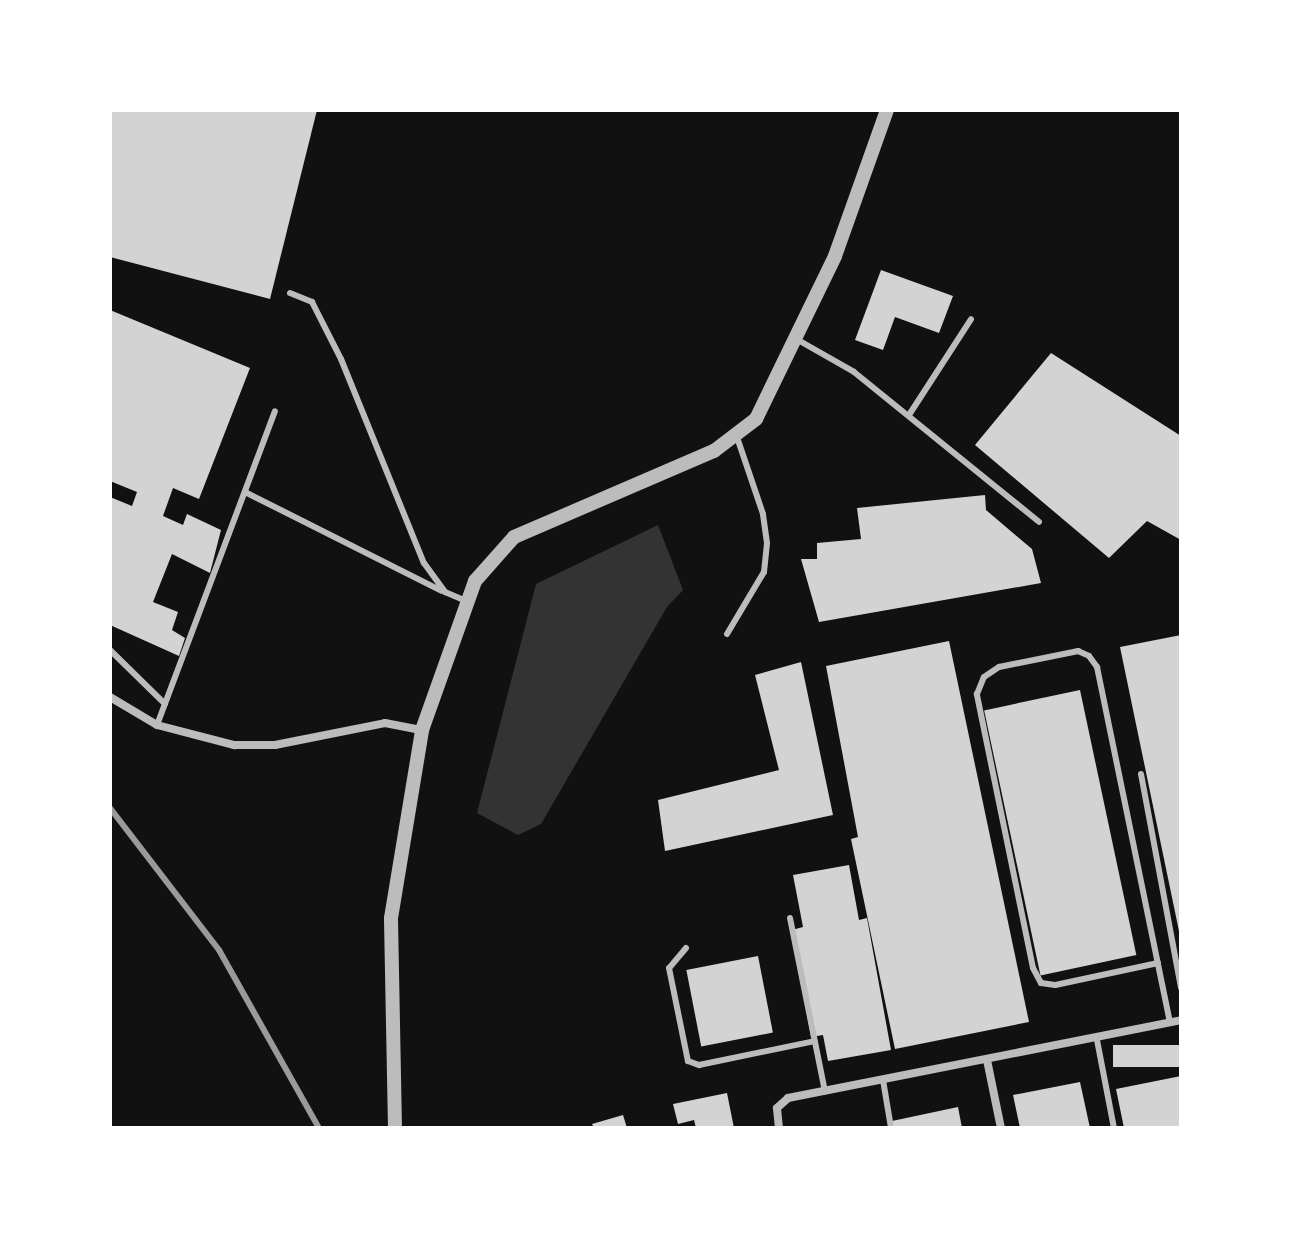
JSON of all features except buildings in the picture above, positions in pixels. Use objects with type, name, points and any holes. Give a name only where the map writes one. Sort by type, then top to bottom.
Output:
[{"type":"street","points":[[395,1128],[391,918],[422,730],[466,601],[483,569],[514,537],[737,437],[768,400],[798,340],[835,256],[887,110]]},
{"type":"street","points":[[110,697],[157,725],[234,745],[275,745],[385,723],[422,730]]},
{"type":"street","points":[[779,1128],[777,1108],[788,1098],[1097,1040],[1181,1020]]},
{"type":"street","points":[[987,1060],[1001,1128]]},
{"type":"lane","points":[[290,293],[312,302],[341,359],[424,563],[445,592]]},
{"type":"lane","points":[[909,415],[971,319]]},
{"type":"lane","points":[[798,340],[826,353],[909,415],[1039,522]]},
{"type":"lane","points":[[157,725],[275,411]]},
{"type":"lane","points":[[727,634],[764,572],[767,543],[763,514],[737,437]]},
{"type":"lane","points":[[245,492],[466,601]]},
{"type":"lane","points":[[110,650],[165,704]]},
{"type":"lane","points":[[1158,963],[1055,985],[1041,983],[1033,968],[977,694],[984,677],[999,667],[1078,651],[1089,656],[1097,667],[1158,963],[1170,1022]]},
{"type":"lane","points":[[1141,774],[1179,959],[1181,988]]},
{"type":"lane","points":[[790,918],[825,1091]]},
{"type":"lane","points":[[686,948],[669,968],[688,1061],[699,1065],[815,1041]]},
{"type":"lane","points":[[1097,1040],[1114,1128]]},
{"type":"lane","points":[[883,1080],[891,1128]]},
{"type":"shaded area","points":[[658,525],[683,590],[667,607],[541,824],[518,835],[477,813],[536,584]]},
{"type":"railway","points":[[110,808],[219,950],[319,1128]]}]
